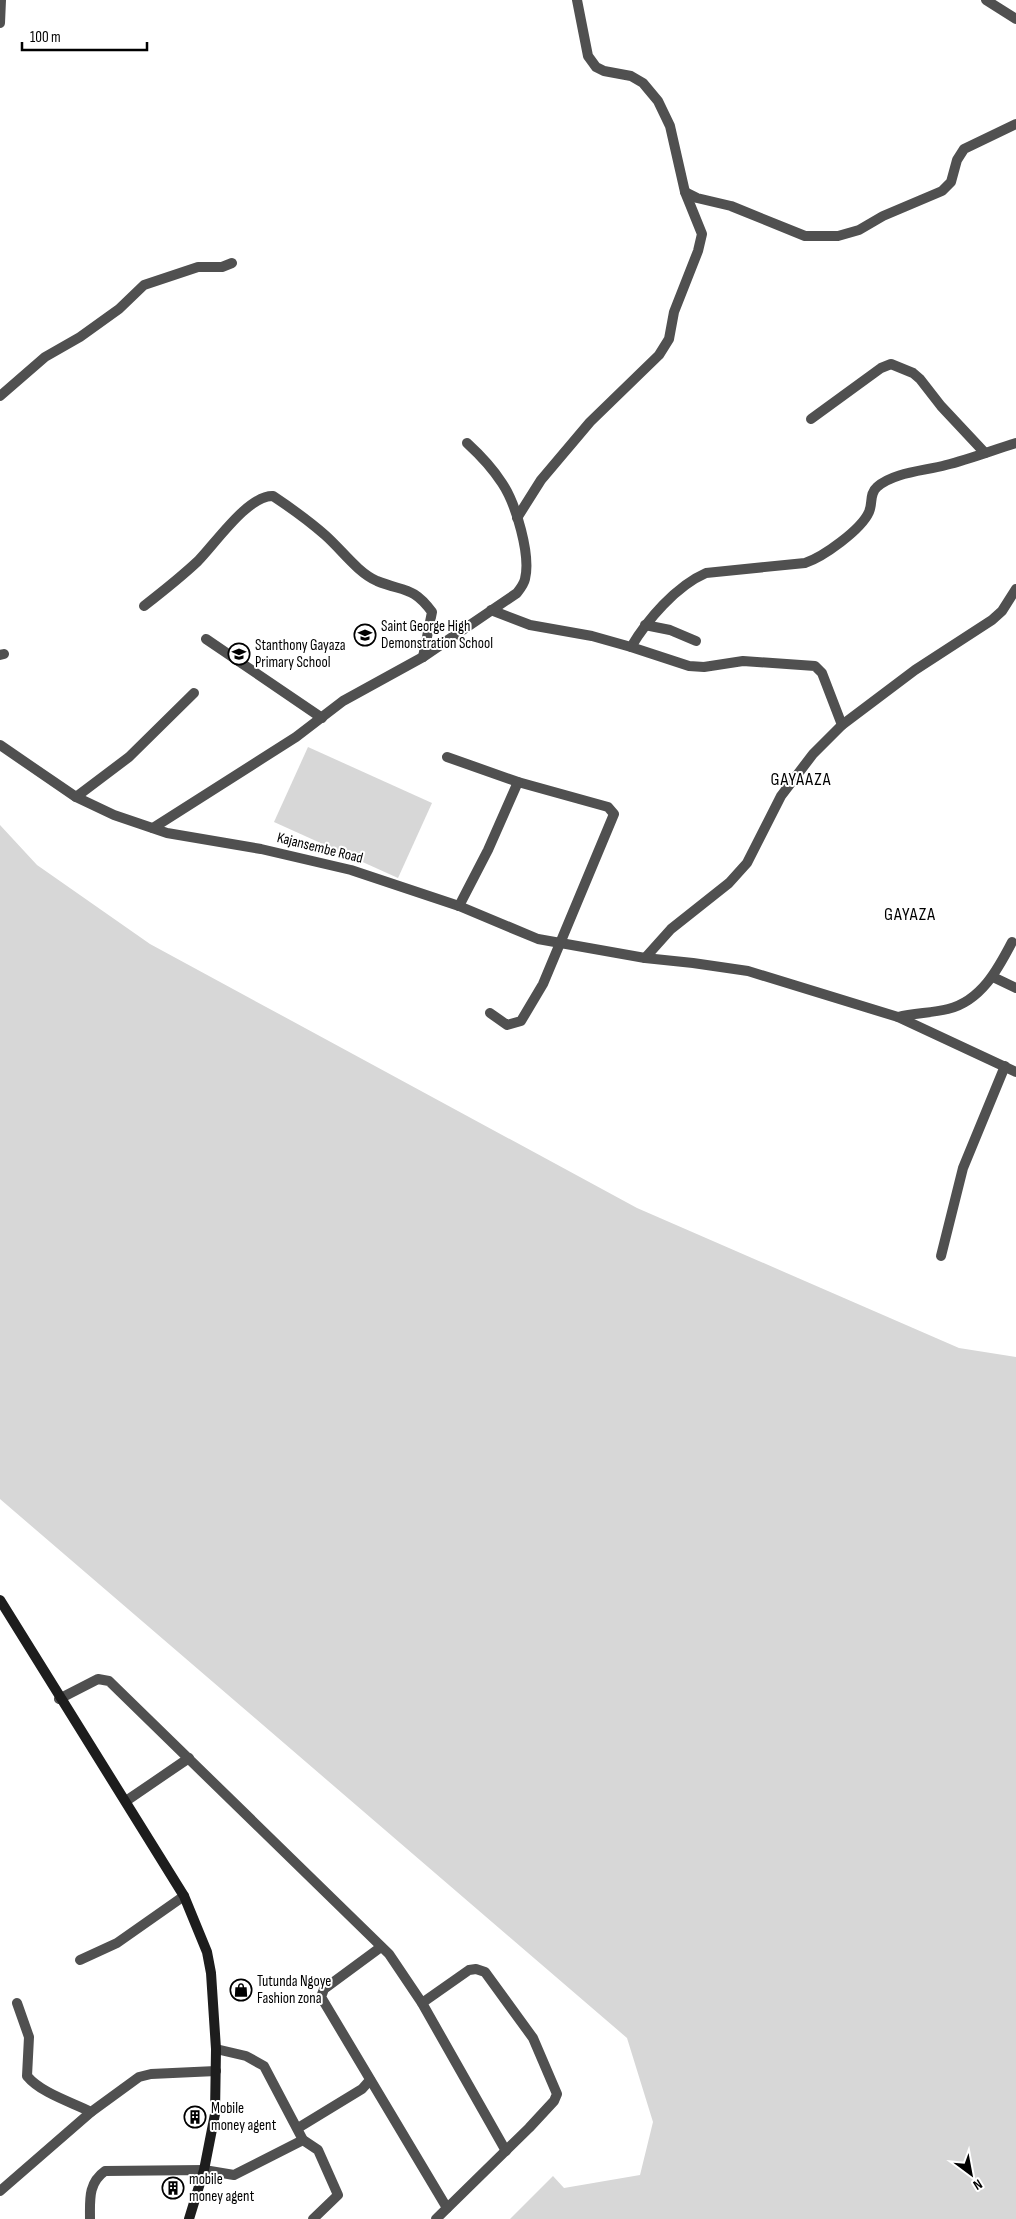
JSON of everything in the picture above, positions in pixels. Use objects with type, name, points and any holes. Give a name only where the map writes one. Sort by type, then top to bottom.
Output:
[{"type":"street","points":[[0,23],[1,0]]},
{"type":"street","points":[[517,518],[541,480],[590,422],[659,355],[669,339],[674,312],[698,251],[702,234],[685,192],[670,126],[658,101],[643,83],[631,76],[604,71],[596,67],[588,56],[577,0]]},
{"type":"street","points":[[986,0],[1016,19]]},
{"type":"street","points":[[685,192],[697,198],[731,206],[805,236],[838,236],[859,230],[890,212],[942,191],[951,182],[957,160],[964,149],[1016,124]]},
{"type":"street","points":[[0,396],[45,357],[80,337],[119,309],[144,285],[198,267],[222,267],[232,264]]},
{"type":"street","points":[[811,419],[881,368],[891,364],[913,373],[920,379],[985,453]]},
{"type":"street","points":[[153,828],[296,737],[343,702],[423,657],[517,593],[525,581],[524,551],[511,498],[502,482],[467,443]]},
{"type":"street","points":[[631,648],[645,625],[690,579],[706,573],[804,564],[819,559],[864,521],[870,510],[871,496],[877,487],[893,478],[1016,443]]},
{"type":"street","points":[[144,606],[198,561],[236,519],[265,496],[273,496],[324,535],[367,574],[378,581],[411,591],[424,602],[432,612],[423,657]]},
{"type":"street","points":[[645,958],[671,929],[729,882],[746,863],[782,796],[813,754],[842,725],[915,670],[992,620],[1002,610],[1016,589]]},
{"type":"street","points":[[1002,610],[1016,608]]},
{"type":"street","points":[[491,610],[530,625],[592,636],[689,666],[704,667],[743,661],[815,666],[822,673],[842,725]]},
{"type":"street","points":[[645,625],[670,630],[696,641]]},
{"type":"street","points":[[206,639],[322,718]]},
{"type":"street","points":[[76,797],[128,757],[194,693]]},
{"type":"street","name":"Kajansembe Road","points":[[0,745],[76,797],[114,815],[153,828],[179,836],[310,860],[351,870],[459,906],[538,939],[645,958],[693,962],[748,971],[898,1017],[1016,1072]]},
{"type":"street","points":[[447,757],[518,782],[608,807],[614,814],[559,943],[549,973],[521,1021],[507,1025],[490,1013]]},
{"type":"street","points":[[459,906],[488,850],[518,782]]},
{"type":"street","points":[[898,1017],[949,1009],[978,991],[994,977],[1012,942]]},
{"type":"street","points":[[994,977],[1016,988]]},
{"type":"street","points":[[941,1256],[963,1168],[1005,1066]]},
{"type":"street","points":[[0,1600],[59,1699],[126,1801],[184,1896],[207,1952],[211,1974],[216,2049],[215,2114],[204,2170],[189,2219]]},
{"type":"street","points":[[59,1699],[98,1679],[110,1681],[381,1947],[422,2003],[506,2151]]},
{"type":"street","points":[[126,1801],[189,1758]]},
{"type":"street","points":[[80,1960],[117,1943],[184,1896]]},
{"type":"street","points":[[381,1947],[324,1989],[321,1994],[322,2000],[447,2208]]},
{"type":"street","points":[[422,2003],[463,1974],[476,1969],[485,1972],[533,2038],[557,2094],[554,2102],[436,2219]]},
{"type":"street","points":[[17,2002],[29,2037],[27,2076],[56,2095],[91,2112]]},
{"type":"street","points":[[216,2049],[246,2056],[264,2066],[303,2140],[318,2150],[338,2195],[313,2219]]},
{"type":"street","points":[[0,2192],[91,2112],[139,2078],[152,2074],[216,2071]]},
{"type":"street","points":[[298,2128],[362,2089],[373,2085]]},
{"type":"street","points":[[90,2219],[91,2189],[97,2178],[105,2171],[204,2170],[227,2175],[240,2174],[303,2140]]},
{"type":"shaded area","points":[[308,747],[432,803],[398,878],[274,822]]},
{"type":"shaded area","points":[[0,825],[37,865],[150,944],[637,1208],[959,1348],[1016,1357],[1016,2219],[510,2219],[553,2176],[564,2188],[640,2175],[653,2122],[627,2038],[0,1499]]},
{"type":"place","name":"Saint George High Demonstration School","points":[[365,635]]},
{"type":"place","name":"Stanthony Gayaza Primary School","points":[[239,654]]},
{"type":"place","name":"Tutunda Ngoye Fashion zona","points":[[241,1990]]},
{"type":"place","name":"Mobile money agent","points":[[195,2117]]},
{"type":"place","name":"mobile money agent","points":[[173,2188]]},
{"type":"district","name":"GAYAAZA","points":[[801,779]]},
{"type":"district","name":"GAYAZA","points":[[910,914]]}]
